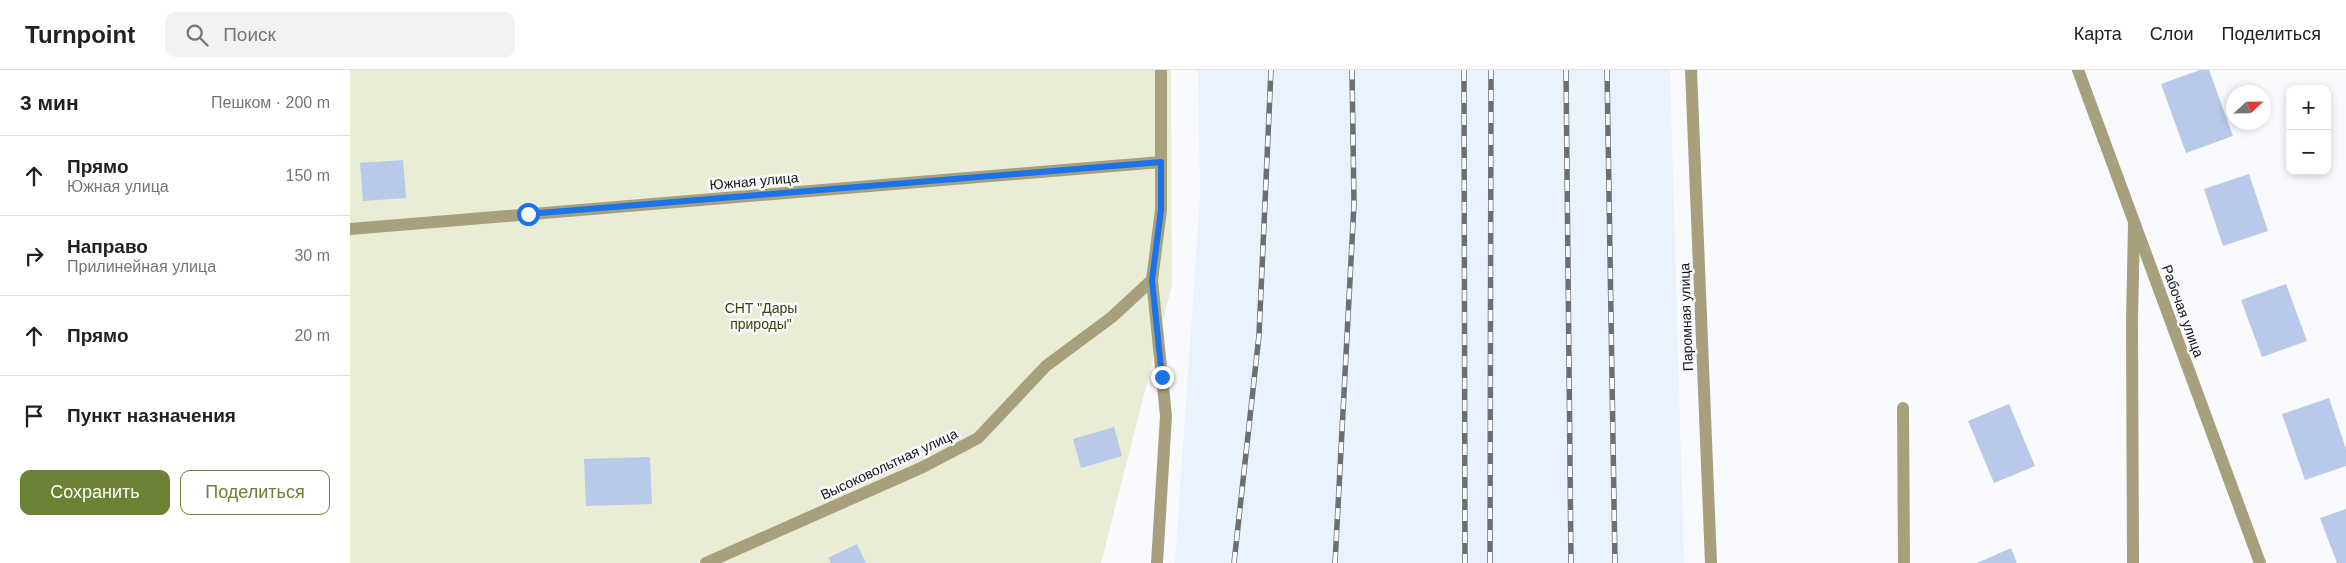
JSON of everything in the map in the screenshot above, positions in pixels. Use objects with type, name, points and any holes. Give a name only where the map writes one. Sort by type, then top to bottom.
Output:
[{"type":"street","points":[[1158,563],[1166,416],[1152,280],[1161,210],[1161,70]]},
{"type":"street","name":"Паромная улица","points":[[1691,70],[1711,563]]},
{"type":"street","name":"Рабочая улица","points":[[2078,70],[2260,563]]},
{"type":"street","name":"Южная улица","points":[[350,229],[1161,162]]},
{"type":"street","points":[[2133,563],[2132,322],[2134,222]]},
{"type":"street","name":"Высоковольтная улица","points":[[706,563],[924,467],[978,438],[1046,366],[1112,317],[1152,280]]},
{"type":"street","points":[[1903,408],[1904,563]]},
{"type":"shaded area","points":[[1198,70],[1670,70],[1684,563],[1175,563],[1200,197]]},
{"type":"green space","name":"СНТ \"Дары природы\"","points":[[350,70],[1171,70],[1172,285],[1101,563],[350,563]]},
{"type":"building","points":[[2200,70],[2209,70],[2226,117],[2226,130],[2231,130],[2233,136],[2186,153],[2161,84]]},
{"type":"building","points":[[403,160],[406,198],[363,201],[360,163]]},
{"type":"building","points":[[2249,174],[2268,231],[2223,246],[2204,189]]},
{"type":"building","points":[[2286,284],[2307,341],[2262,357],[2241,300]]},
{"type":"building","points":[[2329,398],[2346,449],[2346,466],[2305,480],[2282,414]]},
{"type":"building","points":[[2009,404],[2035,466],[1994,483],[1968,421]]},
{"type":"building","points":[[1114,427],[1122,456],[1081,468],[1073,439]]},
{"type":"building","points":[[650,457],[652,504],[586,506],[584,459]]},
{"type":"building","points":[[2346,509],[2346,563],[2337,563],[2320,518]]},
{"type":"building","points":[[857,544],[866,563],[831,563],[828,558]]},
{"type":"building","points":[[2011,548],[2017,563],[1977,563]]},
{"type":"railway","points":[[1234,563],[1259,335],[1271,70]]},
{"type":"railway","points":[[1335,563],[1354,204],[1352,70]]},
{"type":"railway","points":[[1464,70],[1465,563]]},
{"type":"railway","points":[[1490,563],[1491,70]]},
{"type":"railway","points":[[1566,70],[1571,563]]},
{"type":"railway","points":[[1607,70],[1615,563]]},
{"type":"route","points":[[528,214],[1161,162],[1161,210],[1152,280],[1162,377]]}]
